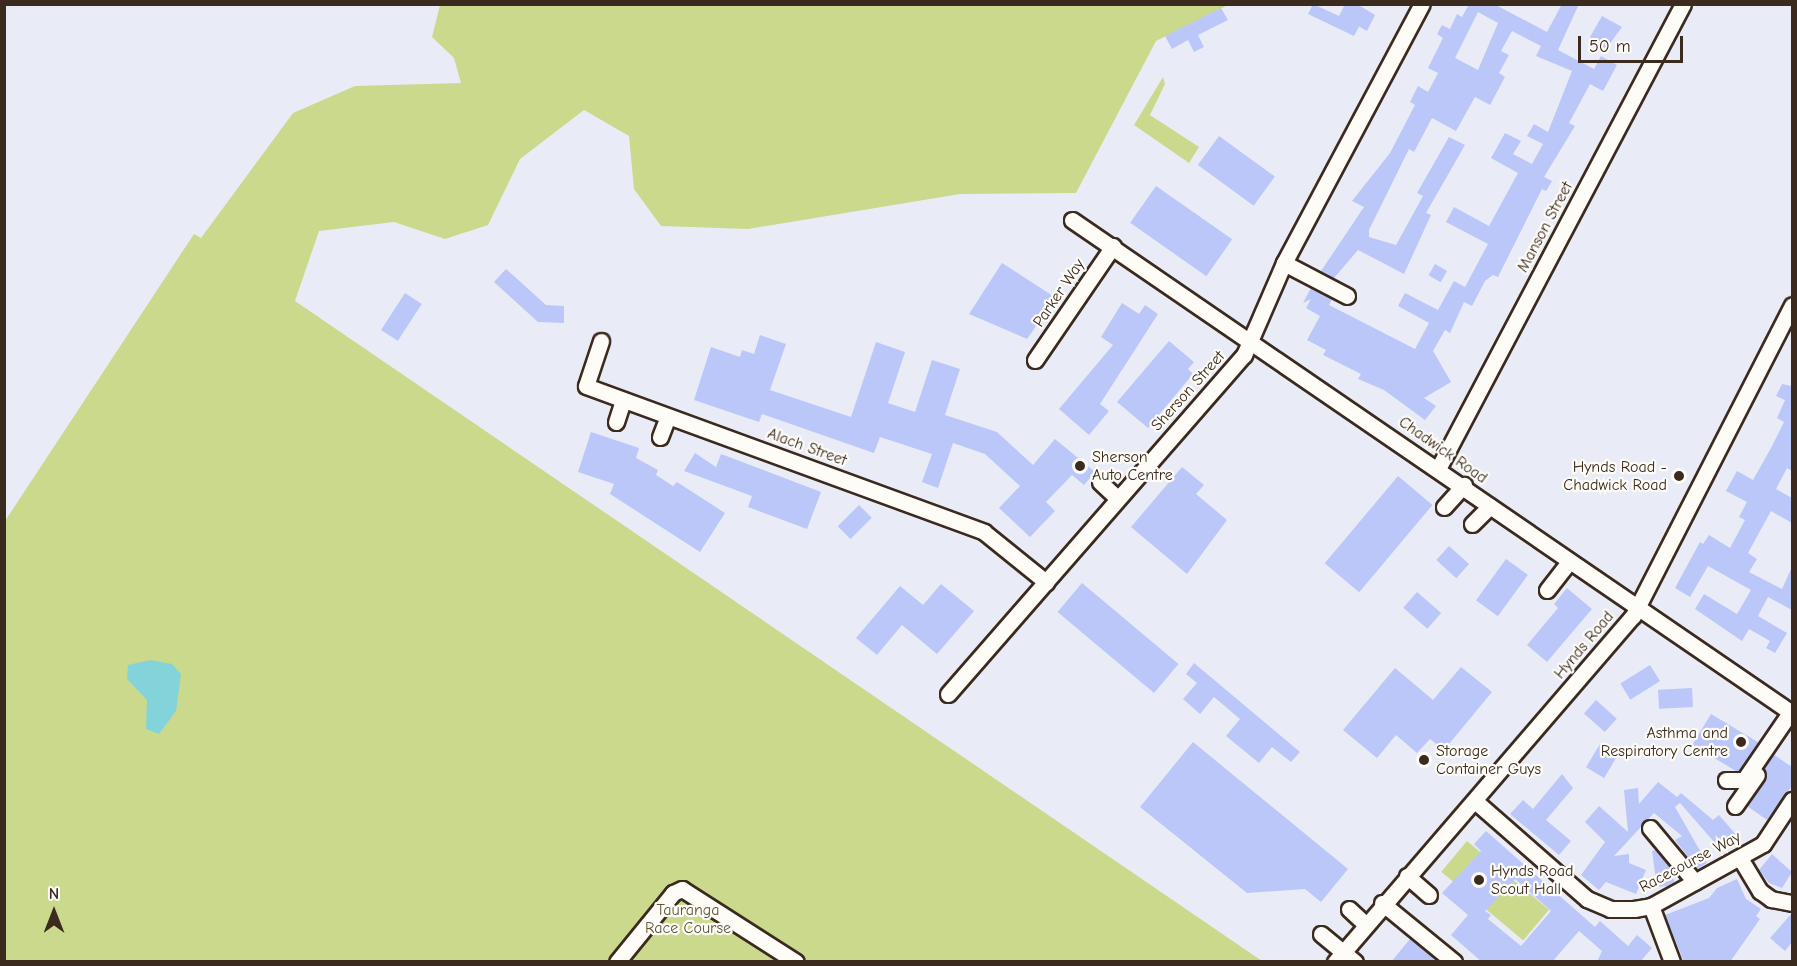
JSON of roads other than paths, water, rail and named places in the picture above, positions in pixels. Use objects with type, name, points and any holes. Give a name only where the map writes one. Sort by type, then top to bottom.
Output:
[{"type":"street","name":"Sherson Street","points":[[948,694],[1244,355],[1248,340],[1284,263],[1422,4]]},
{"type":"street","name":"Manson Street","points":[[1439,467],[1683,4]]},
{"type":"street","name":"Chadwick Road","points":[[1072,220],[1439,467],[1569,562],[1792,716]]},
{"type":"street","name":"Parker Way","points":[[1035,360],[1113,246]]},
{"type":"street","points":[[1284,263],[1347,296]]},
{"type":"street","name":"Hynds Road","points":[[1339,956],[1382,903],[1475,801],[1637,609],[1792,305]]},
{"type":"street","name":"Alach Street","points":[[601,341],[586,386],[984,532],[1046,582]]},
{"type":"street","points":[[616,422],[623,400]]},
{"type":"street","points":[[660,437],[668,416]]},
{"type":"street","points":[[1100,482],[1117,498]]},
{"type":"street","points":[[1444,507],[1464,485]]},
{"type":"street","points":[[1472,524],[1490,506]]},
{"type":"street","points":[[1547,590],[1569,562]]},
{"type":"street","points":[[1726,780],[1744,780],[1792,716]]},
{"type":"street","points":[[1735,806],[1792,716]]},
{"type":"street","name":"Racecourse Way","points":[[1475,801],[1587,899],[1610,909],[1652,906],[1740,858],[1762,844],[1792,800]]},
{"type":"street","points":[[1650,828],[1695,882]]},
{"type":"street","points":[[1740,858],[1760,891],[1771,899],[1792,903]]},
{"type":"street","points":[[1407,876],[1429,895]]},
{"type":"street","points":[[617,962],[673,893],[682,889],[796,962]]},
{"type":"street","points":[[1382,903],[1454,962]]},
{"type":"street","points":[[1652,906],[1672,962]]},
{"type":"street","points":[[1349,909],[1365,924]]},
{"type":"street","points":[[1321,934],[1339,956],[1355,962]]},
{"type":"water","points":[[150,660],[172,664],[181,674],[176,711],[159,734],[146,729],[147,700],[127,679],[128,665]]},
{"type":"place","name":"Sherson Auto Centre","points":[[1080,466]]},
{"type":"place","name":"Hynds Road - Chadwick Road","points":[[1679,476]]},
{"type":"place","name":"Asthma and Respiratory Centre","points":[[1741,742]]},
{"type":"place","name":"Storage Container Guys","points":[[1424,760]]},
{"type":"place","name":"Hynds Road Scout Hall","points":[[1479,880]]},
{"type":"park label","name":"Tauranga Race Course","points":[[688,919]]}]
